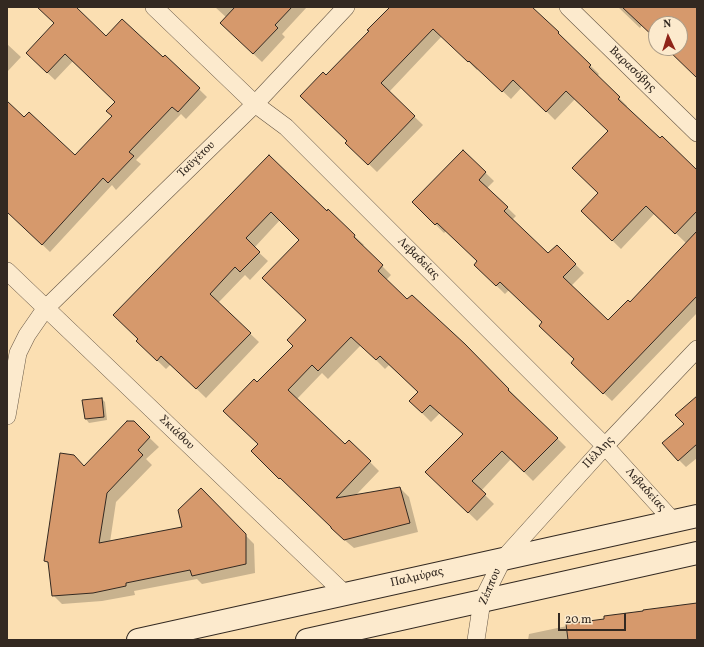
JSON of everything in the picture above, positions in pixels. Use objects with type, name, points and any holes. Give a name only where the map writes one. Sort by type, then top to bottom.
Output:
[{"type":"main road","name":"Παλμύρας","points":[[138,640],[697,516]]},
{"type":"main road","points":[[307,640],[697,553]]},
{"type":"street","name":"Λεβαδείας","points":[[154,7],[255,104],[286,127],[605,446],[673,521]]},
{"type":"street","name":"Ταϋγέτου","points":[[7,416],[18,353],[26,335],[45,309],[255,104],[346,7]]},
{"type":"street","name":"Βαρασόβης","points":[[568,7],[697,133]]},
{"type":"street","name":"Σκιάθου","points":[[7,271],[45,309],[345,594]]},
{"type":"street","name":"Πέλλης","points":[[503,559],[605,446],[697,349]]},
{"type":"street","name":"Ζέππου","points":[[476,640],[482,601],[503,559]]},
{"type":"building","points":[[37,7],[76,7],[106,36],[122,19],[163,57],[165,55],[200,88],[178,112],[172,107],[129,152],[134,156],[108,183],[103,178],[42,245],[7,212],[7,101],[24,117],[29,112],[75,155],[112,116],[106,111],[115,102],[65,54],[47,73],[26,53],[54,23]]},
{"type":"building","points":[[235,7],[292,7],[275,25],[278,28],[253,54],[220,23]]},
{"type":"building","points":[[390,7],[532,7],[591,65],[589,67],[620,97],[618,99],[660,138],[662,136],[697,170],[697,211],[675,234],[646,206],[612,241],[581,211],[598,193],[572,168],[608,131],[566,91],[546,112],[513,80],[502,92],[433,29],[381,83],[415,116],[368,165],[345,143],[347,141],[300,96],[323,72],[326,75]]},
{"type":"building","points":[[622,7],[697,7],[697,78],[674,56],[688,56],[688,16],[648,16],[648,31]]},
{"type":"building","points":[[463,150],[486,172],[479,180],[508,207],[504,211],[548,253],[557,245],[576,264],[563,277],[608,320],[628,300],[630,302],[697,231],[697,296],[603,394],[571,363],[574,359],[539,326],[542,322],[500,282],[496,286],[474,265],[477,261],[437,223],[435,225],[412,202]]},
{"type":"building","points":[[269,155],[327,211],[328,209],[355,235],[354,237],[383,265],[378,271],[407,299],[412,295],[465,344],[509,389],[508,390],[558,438],[524,472],[502,451],[472,481],[486,494],[468,513],[425,472],[463,434],[430,405],[422,413],[409,401],[418,392],[380,356],[376,360],[351,337],[318,371],[312,365],[288,390],[345,444],[349,440],[371,461],[336,498],[400,487],[410,523],[344,540],[251,451],[258,444],[223,411],[254,379],[257,382],[293,346],[287,340],[306,320],[262,278],[299,240],[271,212],[246,238],[260,252],[240,272],[235,267],[210,294],[251,333],[196,389],[161,356],[157,361],[136,341],[138,339],[113,315]]},
{"type":"building","points":[[697,396],[697,444],[678,461],[662,443],[684,424],[675,415]]},
{"type":"building","points":[[102,398],[104,417],[85,419],[82,400]]},
{"type":"building","points":[[127,421],[134,421],[150,437],[138,450],[143,455],[107,493],[99,543],[182,527],[178,510],[201,488],[246,534],[246,564],[192,576],[190,570],[126,583],[126,586],[93,593],[52,596],[48,562],[44,561],[60,453],[74,455],[84,466]]},
{"type":"building","points":[[697,603],[697,640],[568,640],[566,624],[604,619],[604,616]]}]
